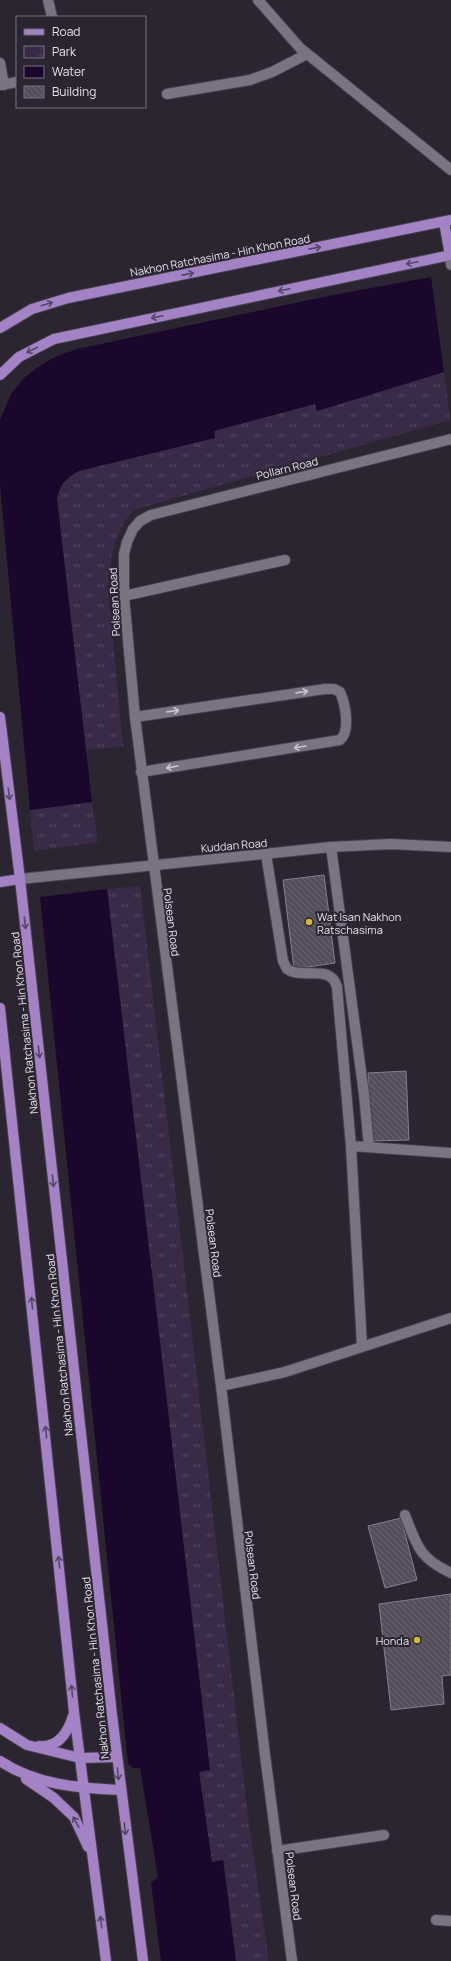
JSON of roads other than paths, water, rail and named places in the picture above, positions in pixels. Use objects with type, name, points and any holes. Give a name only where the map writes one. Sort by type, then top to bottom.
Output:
[{"type":"main road","points":[[0,375],[19,357],[54,339],[451,258],[448,221]]},
{"type":"main road","name":"Nakhon Ratchasima - Hin Khon Road","points":[[0,328],[32,309],[68,298],[448,221]]},
{"type":"main road","name":"Nakhon Ratchasima - Hin Khon Road","points":[[0,716],[20,879],[120,1790],[143,1961]]},
{"type":"main road","points":[[0,882],[20,879]]},
{"type":"main road","name":"Nakhon Ratchasima - Hin Khon Road","points":[[0,1009],[74,1712],[106,1961]]},
{"type":"main road","points":[[28,1745],[45,1747],[58,1742],[68,1731],[74,1712]]},
{"type":"main road","points":[[0,1728],[28,1745],[80,1758],[117,1757]]},
{"type":"main road","points":[[0,1762],[54,1798],[74,1817],[92,1857]]},
{"type":"main road","points":[[15,1771],[41,1780],[84,1788],[120,1790]]},
{"type":"street","points":[[48,0],[52,16]]},
{"type":"street","points":[[258,0],[300,48],[451,170]]},
{"type":"street","points":[[167,94],[250,80],[272,72],[307,54]]},
{"type":"street","points":[[0,63],[2,85],[16,82]]},
{"type":"street","name":"Pollarn Road","points":[[133,529],[140,521],[151,515],[451,439]]},
{"type":"street","name":"Polsean Road","points":[[133,529],[127,542],[124,554],[124,596],[141,772],[221,1386],[234,1505],[292,1961]]},
{"type":"street","points":[[124,596],[285,560]]},
{"type":"street","points":[[135,717],[325,689],[334,689],[340,692],[345,714],[345,731],[340,740],[141,772]]},
{"type":"street","name":"Kuddan Road","points":[[20,879],[331,847],[391,844],[451,846]]},
{"type":"street","points":[[331,847],[364,1094],[369,1147]]},
{"type":"street","points":[[266,854],[284,965],[290,972],[326,974],[333,978],[336,984],[351,1146],[362,1346]]},
{"type":"street","points":[[351,1146],[451,1153]]},
{"type":"street","points":[[221,1386],[284,1372],[451,1318]]},
{"type":"street","points":[[405,1515],[417,1545],[427,1560],[451,1573]]},
{"type":"street","points":[[277,1851],[384,1835]]},
{"type":"street","points":[[436,1920],[451,1921]]},
{"type":"water","points":[[431,277],[444,372],[317,411],[315,404],[214,431],[215,438],[79,471],[70,476],[64,482],[57,499],[92,802],[30,810],[0,485],[0,420],[11,394],[23,379],[38,367],[55,357],[77,349],[328,296]]},
{"type":"water","points":[[107,889],[210,1770],[199,1772],[212,1862],[223,1860],[236,1961],[161,1961],[151,1883],[158,1877],[140,1768],[133,1768],[128,1764],[40,897]]},
{"type":"place","name":"Wat Isan Nakhon Ratschasima","points":[[309,922]]},
{"type":"place","name":"Honda","points":[[417,1640]]}]
